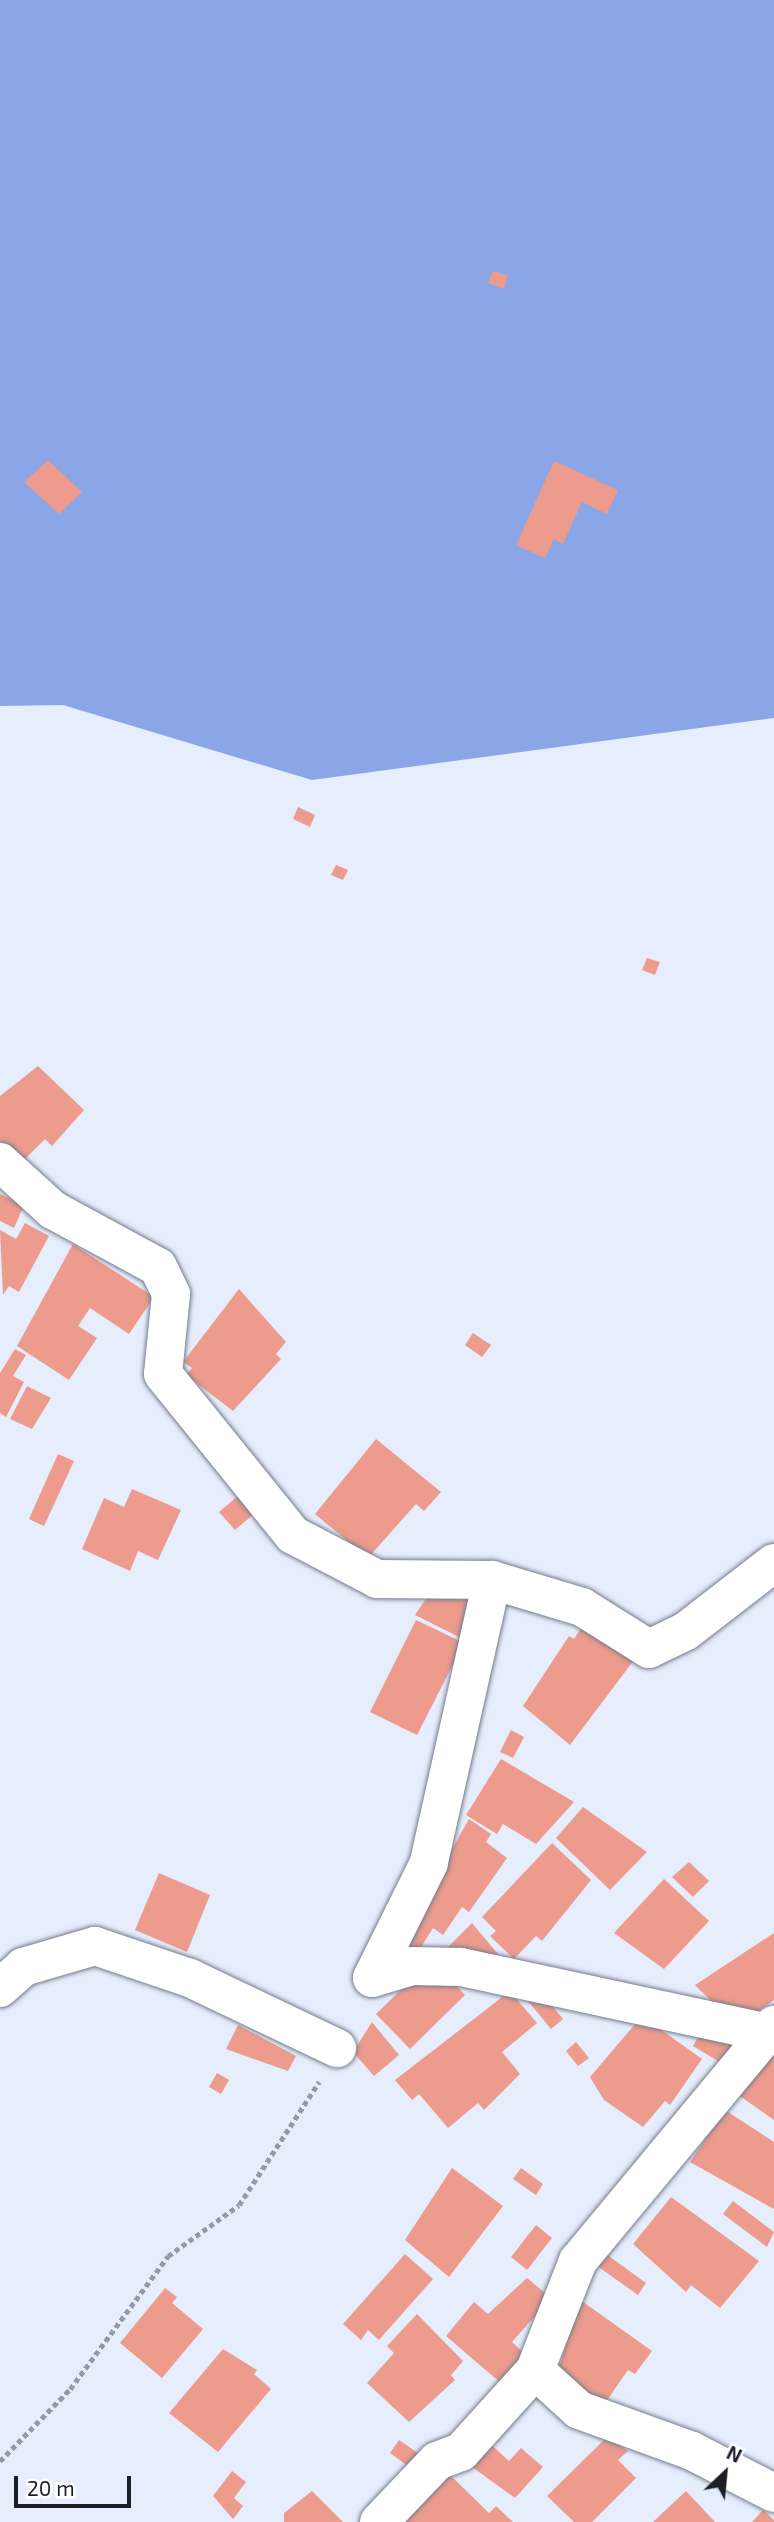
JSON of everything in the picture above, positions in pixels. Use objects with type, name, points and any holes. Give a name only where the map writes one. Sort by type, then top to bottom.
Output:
[{"type":"street","points":[[0,1162],[53,1210],[158,1267],[171,1294],[163,1374],[293,1535],[377,1579],[492,1580],[582,1607],[649,1649],[686,1631],[774,1563]]},
{"type":"street","points":[[379,2522],[437,2461],[461,2452],[535,2370],[578,2260],[723,2092],[770,2031],[549,1981],[461,1967],[412,1966],[372,1978],[438,1832],[492,1580]]},
{"type":"street","points":[[0,1988],[23,1967],[95,1945],[190,1978],[337,2048]]},
{"type":"street","points":[[535,2370],[597,2419],[692,2451],[774,2493]]},
{"type":"path","points":[[0,2461],[70,2389],[168,2256],[239,2205],[337,2048]]},
{"type":"shaded area","points":[[0,0],[774,0],[774,718],[312,780],[63,705],[0,706]]},
{"type":"building","points":[[493,271],[508,276],[504,289],[488,283]]},
{"type":"building","points":[[48,460],[82,492],[59,514],[24,482]]},
{"type":"building","points":[[554,461],[618,490],[607,514],[582,502],[563,544],[554,539],[545,558],[516,545]]},
{"type":"building","points":[[298,807],[315,815],[310,827],[293,819]]},
{"type":"building","points":[[336,865],[348,870],[343,880],[331,875]]},
{"type":"building","points":[[647,958],[660,962],[655,975],[642,970]]},
{"type":"building","points":[[38,1066],[84,1110],[52,1146],[45,1139],[22,1162],[0,1141],[0,1096]]},
{"type":"building","points":[[0,1194],[24,1205],[14,1228],[0,1221]]},
{"type":"building","points":[[25,1223],[49,1236],[19,1292],[9,1286],[3,1295],[0,1230],[16,1239]]},
{"type":"building","points":[[73,1244],[154,1297],[129,1334],[90,1308],[78,1326],[97,1338],[69,1380],[17,1346]]},
{"type":"building","points":[[239,1289],[286,1342],[276,1354],[281,1359],[233,1411],[186,1375],[192,1368],[183,1362]]},
{"type":"building","points":[[473,1333],[491,1345],[482,1357],[465,1345]]},
{"type":"building","points":[[15,1349],[26,1355],[13,1376],[24,1382],[6,1417],[0,1413],[0,1373]]},
{"type":"building","points":[[27,1386],[51,1398],[32,1429],[10,1419]]},
{"type":"building","points":[[376,1439],[441,1492],[424,1511],[416,1504],[368,1558],[315,1514]]},
{"type":"building","points":[[58,1454],[74,1461],[44,1526],[29,1519]]},
{"type":"building","points":[[132,1489],[181,1510],[158,1560],[138,1551],[130,1571],[82,1549],[104,1498],[124,1507]]},
{"type":"building","points":[[239,1495],[255,1513],[235,1530],[219,1512]]},
{"type":"building","points":[[463,1593],[477,1601],[465,1640],[415,1615],[427,1597]]},
{"type":"building","points":[[416,1620],[464,1643],[417,1735],[370,1712]]},
{"type":"building","points":[[585,1622],[637,1656],[570,1745],[523,1706],[569,1636],[574,1639]]},
{"type":"building","points":[[511,1730],[524,1737],[513,1758],[500,1752]]},
{"type":"building","points":[[501,1759],[574,1802],[536,1844],[503,1824],[497,1834],[466,1815]]},
{"type":"building","points":[[583,1807],[647,1852],[610,1890],[556,1838]]},
{"type":"building","points":[[469,1819],[491,1834],[486,1842],[507,1858],[469,1912],[462,1907],[443,1935],[433,1928],[416,1955],[398,1944]]},
{"type":"building","points":[[552,1843],[591,1880],[542,1941],[536,1936],[514,1959],[490,1936],[496,1931],[482,1917]]},
{"type":"building","points":[[689,1862],[709,1881],[693,1897],[672,1877]]},
{"type":"building","points":[[159,1873],[210,1895],[187,1952],[135,1930]]},
{"type":"building","points":[[664,1879],[709,1921],[664,1969],[614,1933]]},
{"type":"building","points":[[472,1923],[498,1954],[495,1957],[445,1950]]},
{"type":"building","points":[[774,1933],[774,2000],[751,2016],[716,2006],[695,1985]]},
{"type":"building","points":[[449,1978],[465,1995],[410,2049],[376,2014],[411,1980]]},
{"type":"building","points":[[510,1991],[537,2023],[502,2052],[520,2074],[484,2110],[478,2103],[448,2128],[419,2094],[412,2100],[395,2080]]},
{"type":"building","points":[[540,1991],[563,2019],[551,2029],[528,2001]]},
{"type":"building","points":[[642,2016],[702,2059],[670,2105],[665,2101],[643,2127],[604,2100],[590,2077]]},
{"type":"building","points":[[372,2022],[399,2055],[374,2076],[353,2052]]},
{"type":"building","points":[[238,2025],[296,2056],[288,2071],[226,2049]]},
{"type":"building","points":[[704,2027],[735,2045],[723,2064],[693,2046]]},
{"type":"building","points":[[576,2042],[589,2058],[578,2066],[566,2051]]},
{"type":"building","points":[[774,2054],[774,2120],[737,2094]]},
{"type":"building","points":[[217,2073],[229,2080],[221,2094],[209,2087]]},
{"type":"building","points":[[725,2110],[774,2142],[774,2209],[690,2162]]},
{"type":"building","points":[[452,2168],[503,2206],[449,2277],[405,2240]]},
{"type":"building","points":[[521,2168],[543,2184],[536,2195],[513,2179]]},
{"type":"building","points":[[671,2197],[759,2261],[720,2308],[691,2285],[686,2292],[633,2244]]},
{"type":"building","points":[[733,2201],[774,2232],[767,2247],[723,2214]]},
{"type":"building","points":[[536,2225],[552,2238],[527,2270],[511,2257]]},
{"type":"building","points":[[602,2251],[646,2283],[638,2295],[593,2263]]},
{"type":"building","points":[[405,2254],[433,2279],[379,2340],[368,2330],[361,2340],[343,2324]]},
{"type":"building","points":[[527,2278],[551,2298],[512,2342],[527,2356],[502,2384],[446,2336],[474,2302],[488,2314]]},
{"type":"building","points":[[165,2288],[177,2297],[172,2303],[203,2329],[162,2378],[120,2343]]},
{"type":"building","points":[[579,2299],[652,2351],[635,2374],[628,2370],[601,2409],[557,2375]]},
{"type":"building","points":[[417,2314],[463,2361],[451,2375],[455,2380],[409,2422],[367,2383],[394,2353],[387,2346]]},
{"type":"building","points":[[223,2349],[257,2370],[254,2374],[271,2389],[218,2452],[169,2413]]},
{"type":"building","points":[[607,2437],[628,2451],[618,2460],[636,2478],[592,2522],[574,2522],[547,2496]]},
{"type":"building","points":[[399,2440],[421,2455],[412,2469],[390,2453]]},
{"type":"building","points":[[487,2441],[509,2461],[521,2448],[543,2467],[515,2498],[468,2464]]},
{"type":"building","points":[[232,2471],[246,2482],[234,2498],[243,2506],[233,2519],[213,2496]]},
{"type":"building","points":[[449,2474],[489,2513],[496,2506],[513,2522],[402,2522]]},
{"type":"building","points":[[312,2491],[343,2522],[284,2522],[284,2513]]},
{"type":"building","points":[[686,2491],[715,2522],[653,2522]]},
{"type":"building","points":[[763,2510],[774,2522],[752,2522]]}]
